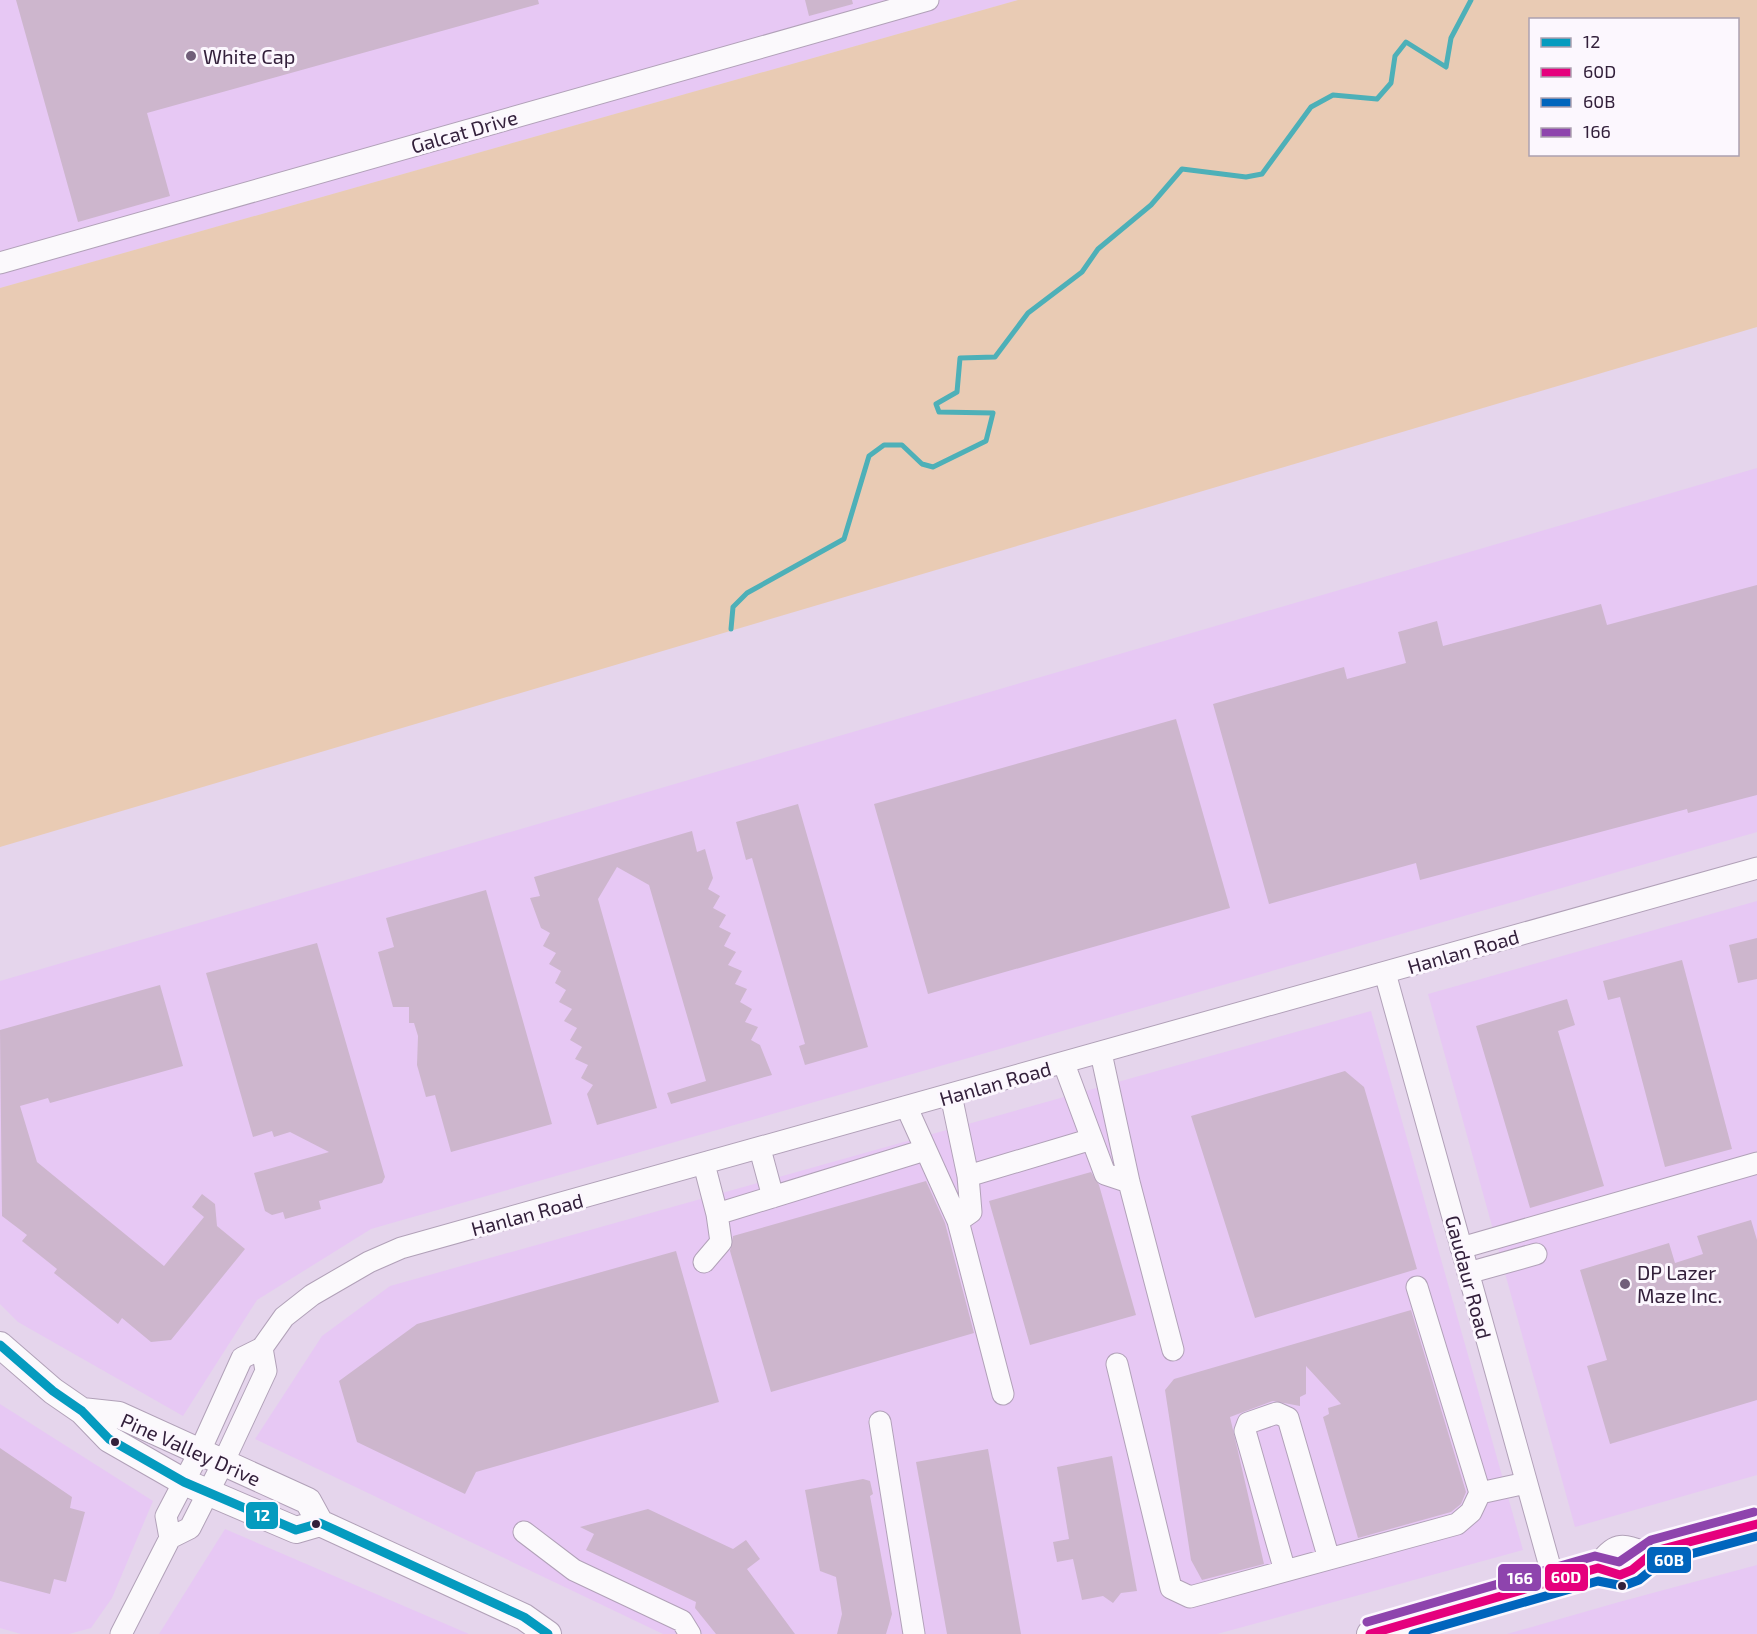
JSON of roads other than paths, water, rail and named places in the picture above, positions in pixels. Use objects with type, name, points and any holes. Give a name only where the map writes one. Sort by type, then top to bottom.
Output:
[{"type":"main road","name":"Pine Valley Drive","points":[[0,1345],[36,1378],[82,1411],[109,1439],[184,1482],[296,1530],[320,1523],[308,1501],[119,1415],[82,1411]]},
{"type":"main road","points":[[320,1523],[524,1617],[548,1634]]},
{"type":"main road","points":[[1370,1634],[1598,1568],[1613,1550],[1625,1547],[1647,1556],[1655,1551],[1757,1524]]},
{"type":"street","name":"Galcat Drive","points":[[0,263],[928,0]]},
{"type":"street","name":"Hanlan Road","points":[[170,1538],[166,1516],[199,1453],[242,1358],[262,1348],[285,1317],[312,1295],[384,1255],[401,1248],[1757,868]]},
{"type":"street","name":"Gaudaur Road","points":[[1385,973],[1554,1581]]},
{"type":"street","points":[[1101,1053],[1129,1182],[1173,1350]]},
{"type":"street","points":[[1064,1064],[1105,1174],[1129,1182]]},
{"type":"street","points":[[951,1095],[968,1176],[971,1212],[958,1221]]},
{"type":"street","points":[[907,1108],[958,1221],[1003,1394]]},
{"type":"street","points":[[968,1176],[1092,1139]]},
{"type":"street","points":[[760,1149],[773,1197]]},
{"type":"street","points":[[717,1214],[925,1150]]},
{"type":"street","points":[[1461,1248],[1757,1163]]},
{"type":"street","points":[[704,1164],[717,1214],[721,1242],[704,1262]]},
{"type":"street","points":[[1468,1273],[1536,1254]]},
{"type":"street","points":[[1117,1364],[1171,1588],[1190,1597],[1457,1524],[1471,1512],[1480,1493],[1417,1287]]},
{"type":"street","points":[[122,1634],[170,1538],[190,1528],[223,1463],[266,1371],[262,1348]]},
{"type":"street","points":[[1285,1571],[1245,1431],[1248,1423],[1277,1413],[1288,1418],[1329,1558]]},
{"type":"street","points":[[880,1422],[914,1634]]},
{"type":"street","points":[[1480,1493],[1526,1483]]},
{"type":"street","points":[[524,1532],[574,1570],[682,1621],[690,1634]]},
{"type":"waterway","points":[[731,629],[733,607],[747,593],[844,539],[869,456],[884,445],[902,445],[922,464],[933,467],[986,441],[993,413],[939,412],[936,404],[957,392],[960,358],[995,357],[1028,313],[1082,272],[1098,249],[1151,205],[1182,169],[1246,177],[1262,174],[1311,107],[1333,95],[1377,99],[1391,83],[1395,56],[1406,42],[1446,67],[1451,38],[1471,0]]},
{"type":"place","name":"White Cap","points":[[191,56]]},
{"type":"place","name":"DP Lazer Maze Inc.","points":[[1625,1284]]}]
